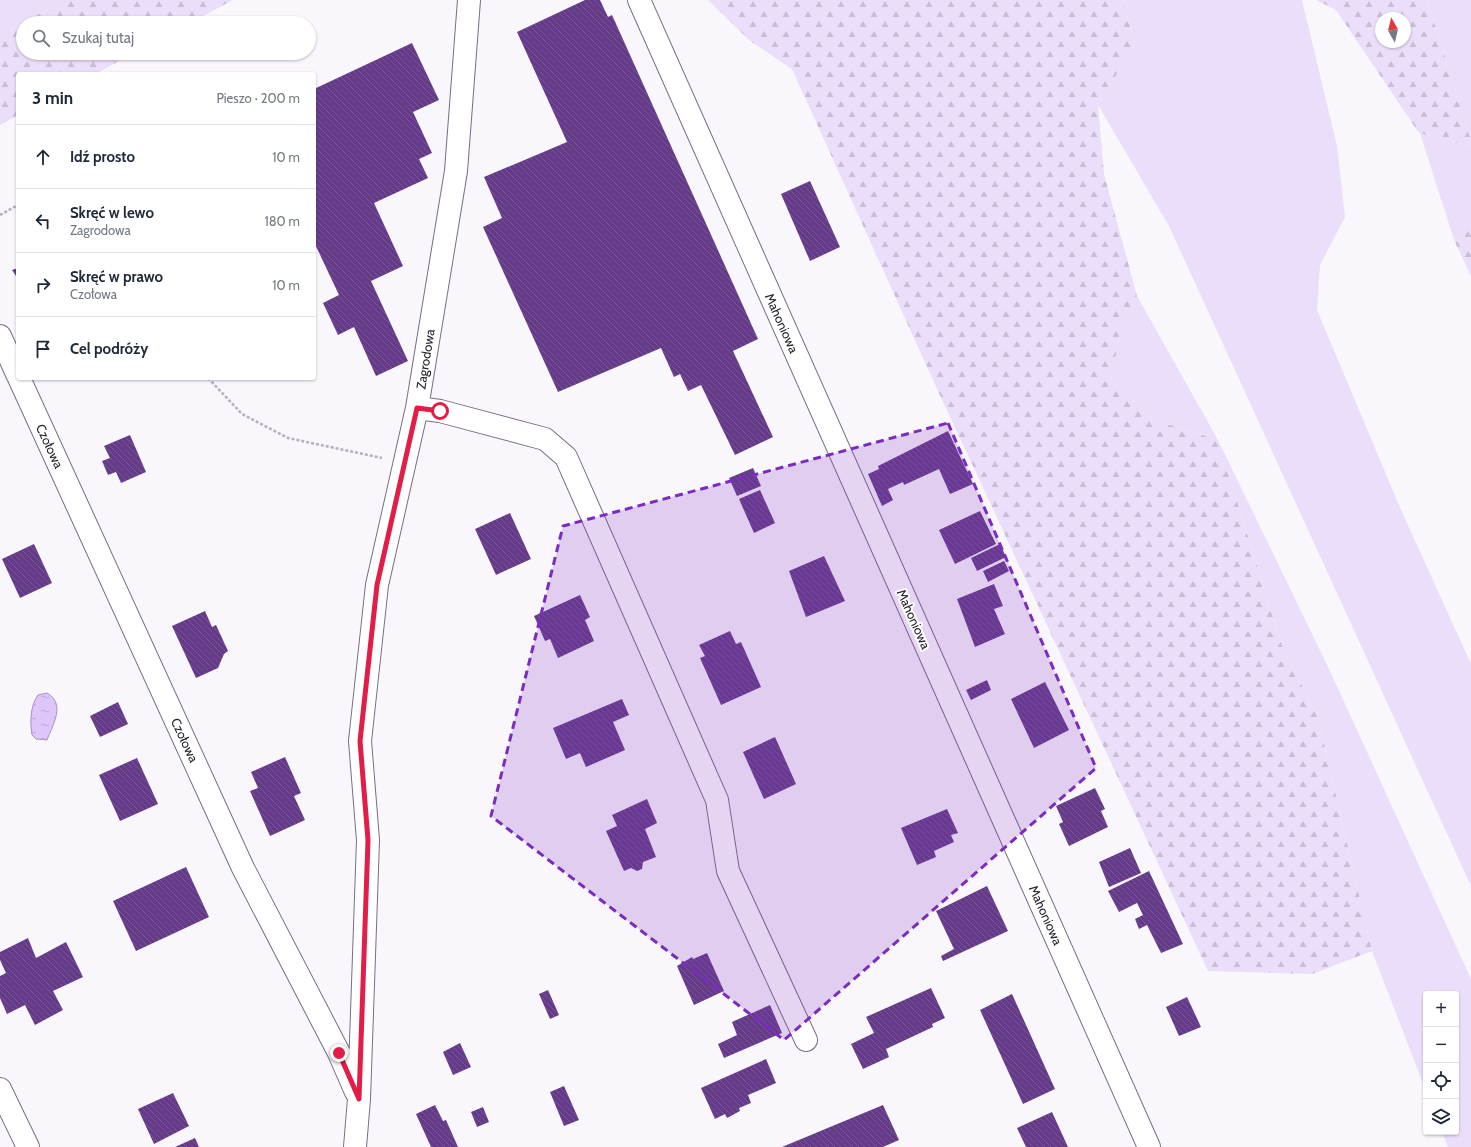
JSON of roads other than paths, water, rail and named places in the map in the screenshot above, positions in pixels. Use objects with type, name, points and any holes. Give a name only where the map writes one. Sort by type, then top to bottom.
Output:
[{"type":"street","name":"Zagrodowa","points":[[355,1147],[359,1099],[368,840],[360,741],[377,585],[417,408],[456,171],[469,0]]},
{"type":"street","name":"Mahoniowa","points":[[639,0],[678,91],[1150,1147]]},
{"type":"street","name":"Czołowa","points":[[0,336],[16,371]]},
{"type":"street","name":"Czołowa","points":[[20,380],[243,868],[339,1053],[359,1099]]},
{"type":"street","points":[[417,408],[440,411],[546,439],[566,457],[717,800],[728,872],[806,1040]]},
{"type":"street","points":[[0,1089],[28,1147]]},
{"type":"water","points":[[47,693],[56,703],[57,708],[55,721],[47,740],[36,739],[32,735],[31,725],[33,704],[38,695]]}]
